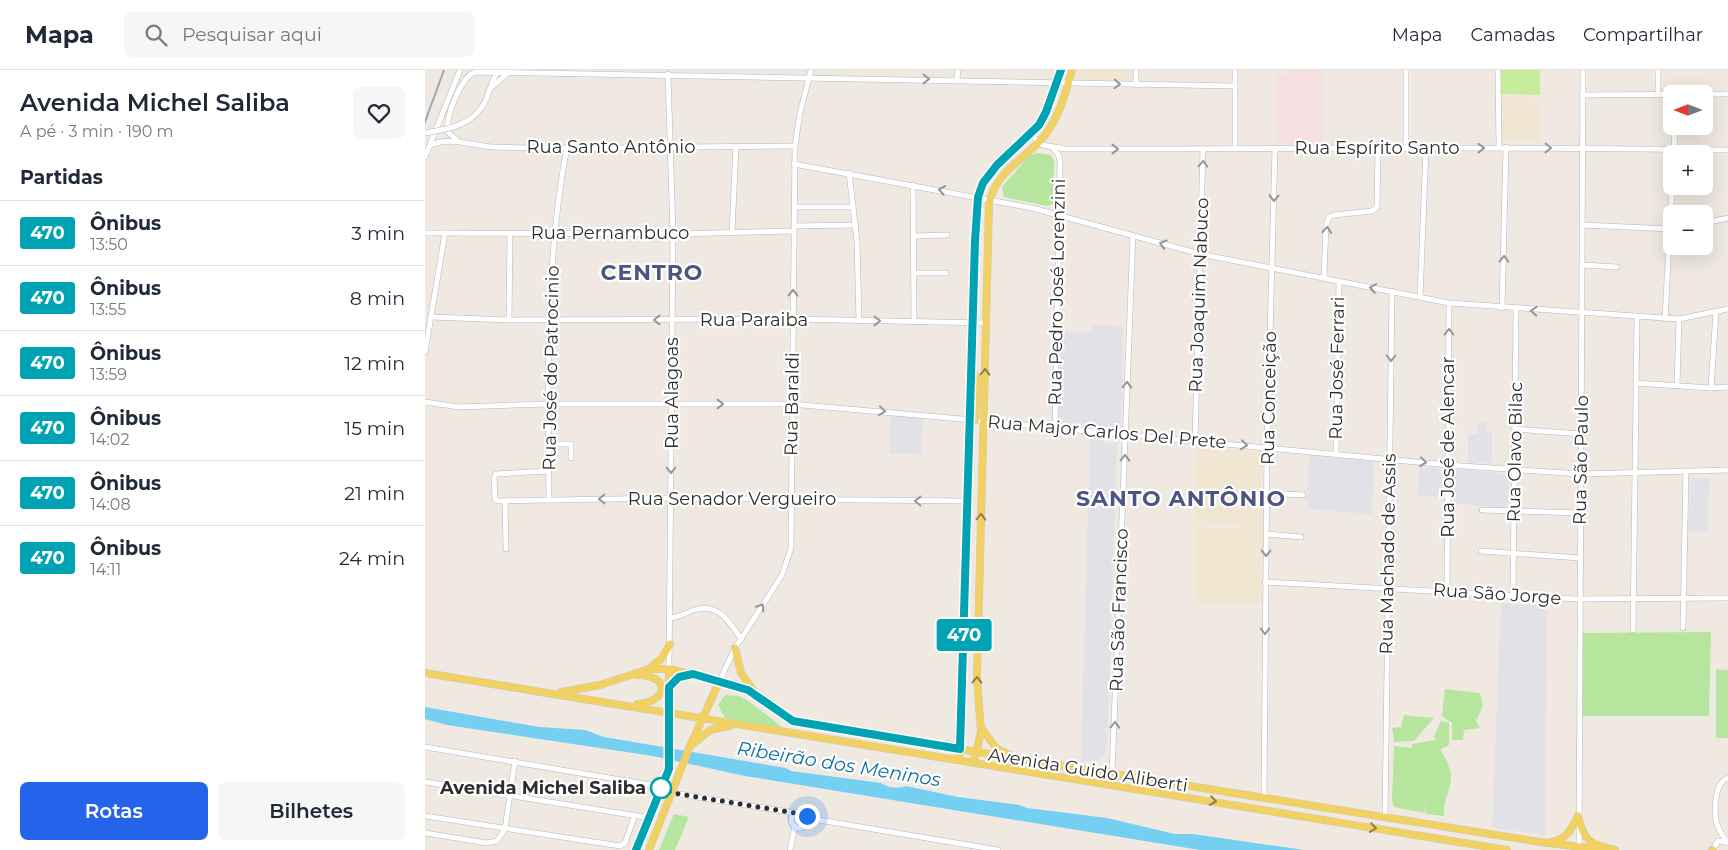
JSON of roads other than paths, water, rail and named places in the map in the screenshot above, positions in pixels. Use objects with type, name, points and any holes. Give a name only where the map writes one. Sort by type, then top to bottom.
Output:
[{"type":"main road","points":[[959,759],[967,501],[972,420],[971,370],[978,197],[988,175],[1030,134],[1046,112],[1061,70]]},
{"type":"main road","points":[[974,762],[981,728],[977,678],[990,200],[995,186],[1001,177],[1038,142],[1051,125],[1072,70]]},
{"type":"main road","points":[[649,669],[662,658],[670,644]]},
{"type":"main road","points":[[735,648],[741,673],[754,693]]},
{"type":"main road","name":"Avenida Guido Aliberti","points":[[554,693],[600,685],[649,669],[669,669],[720,680],[754,693],[793,721],[1017,759],[1264,797],[1579,849],[1606,850]]},
{"type":"main road","name":"Rua Alagoas","points":[[636,850],[669,769],[669,669]]},
{"type":"main road","name":"Avenida Guido Aliberti","points":[[425,673],[1507,850]]},
{"type":"main road","points":[[669,687],[679,677],[693,674]]},
{"type":"main road","points":[[627,705],[651,702],[658,698],[661,691],[660,682],[654,676],[630,675]]},
{"type":"main road","name":"Rua Baraldi","points":[[649,850],[690,746],[720,680]]},
{"type":"main road","points":[[690,746],[710,730],[737,725]]},
{"type":"main road","points":[[981,728],[997,748],[1017,759]]},
{"type":"main road","points":[[1096,782],[1112,774]]},
{"type":"main road","points":[[1539,842],[1561,840],[1571,829],[1578,816]]},
{"type":"main road","points":[[1578,816],[1585,838],[1597,845],[1615,850]]},
{"type":"main road","points":[[1460,842],[1467,831]]},
{"type":"street","points":[[425,158],[460,70]]},
{"type":"street","points":[[530,70],[536,73]]},
{"type":"street","name":"Rua Baraldi","points":[[720,680],[735,648],[786,565],[791,548],[794,164],[800,113],[811,70]]},
{"type":"street","points":[[957,70],[957,79]]},
{"type":"street","points":[[1136,70],[1136,85]]},
{"type":"street","points":[[1235,70],[1235,149]]},
{"type":"street","points":[[1406,70],[1406,149]]},
{"type":"street","points":[[1498,70],[1499,147]]},
{"type":"street","name":"Rua São Paulo","points":[[1579,849],[1583,70]]},
{"type":"street","points":[[1658,70],[1659,93]]},
{"type":"street","points":[[490,91],[491,84],[499,71]]},
{"type":"street","points":[[458,142],[448,132],[448,118],[466,78],[471,73],[483,72],[632,72],[1235,86]]},
{"type":"street","points":[[483,72],[491,84]]},
{"type":"street","points":[[425,133],[465,124],[478,112],[500,78],[509,72]]},
{"type":"street","name":"Rua Alagoas","points":[[668,74],[673,234],[671,618],[669,669]]},
{"type":"street","points":[[1583,95],[1663,93]]},
{"type":"street","points":[[1713,94],[1728,94]]},
{"type":"street","name":"Rua Espírito Santo","points":[[1030,134],[1038,142],[1053,148],[1066,149],[1427,150],[1506,147],[1663,151]]},
{"type":"street","name":"Rua Santo Antônio","points":[[429,146],[438,142],[458,142],[490,147],[670,148],[795,146]]},
{"type":"street","points":[[732,232],[736,146]]},
{"type":"street","name":"Rua José do Patrocinio","points":[[549,500],[549,404],[554,232],[557,198],[567,147]]},
{"type":"street","points":[[1502,308],[1506,147]]},
{"type":"street","name":"Rua Pedro José Lorenzini","points":[[1053,148],[1059,156],[1060,214],[1055,428]]},
{"type":"street","name":"Rua Pedro José Lorenzini","points":[[1059,156],[1066,149]]},
{"type":"street","name":"Rua Joaquim Nabuco","points":[[1195,440],[1203,149]]},
{"type":"street","name":"Rua Conceição","points":[[1264,797],[1267,448],[1275,149]]},
{"type":"street","points":[[1323,279],[1329,217],[1334,214],[1372,211],[1377,207],[1378,149]]},
{"type":"street","points":[[1420,297],[1427,150]]},
{"type":"street","name":"Rua Espírito Santo","points":[[1713,150],[1728,150]]},
{"type":"street","points":[[794,164],[978,197],[1060,214],[1200,254],[1449,303],[1516,310],[1665,319],[1679,319],[1728,309]]},
{"type":"street","points":[[849,173],[856,225],[859,321]]},
{"type":"street","points":[[913,185],[914,322]]},
{"type":"street","points":[[795,207],[853,207]]},
{"type":"street","points":[[1713,221],[1728,218]]},
{"type":"street","name":"Rua Pernambuco","points":[[425,233],[554,232],[673,234],[856,225]]},
{"type":"street","points":[[1582,225],[1663,229]]},
{"type":"street","points":[[425,352],[445,233]]},
{"type":"street","points":[[509,320],[510,233]]},
{"type":"street","points":[[913,236],[947,235]]},
{"type":"street","name":"Rua São Francisco","points":[[1112,774],[1133,236]]},
{"type":"street","points":[[1665,319],[1669,255]]},
{"type":"street","points":[[1583,265],[1617,267]]},
{"type":"street","points":[[913,273],[946,273]]},
{"type":"street","name":"Rua José Ferrari","points":[[1336,454],[1339,282]]},
{"type":"street","name":"Rua Machado de Assis","points":[[1385,818],[1392,291]]},
{"type":"street","name":"Rua José de Alencar","points":[[1447,591],[1449,303]]},
{"type":"street","name":"Rua Olavo Bilac","points":[[1513,595],[1516,310]]},
{"type":"street","points":[[1711,388],[1717,312]]},
{"type":"street","name":"Rua Paraiba","points":[[432,317],[509,320],[793,319],[987,323]]},
{"type":"street","points":[[1633,630],[1637,317]]},
{"type":"street","points":[[1677,385],[1679,319]]},
{"type":"street","points":[[1636,383],[1711,388],[1728,387]]},
{"type":"street","name":"Rua Major Carlos Del Prete","points":[[425,402],[459,407],[549,404],[791,404],[1195,440],[1448,465],[1581,474],[1728,470]]},
{"type":"street","points":[[1515,429],[1581,434]]},
{"type":"street","points":[[549,444],[571,444],[571,458]]},
{"type":"street","name":"Rua Senador Vergueiro","points":[[549,471],[496,474],[494,478],[497,501],[671,498],[967,501]]},
{"type":"street","points":[[1683,628],[1686,471]]},
{"type":"street","points":[[1267,493],[1303,495]]},
{"type":"street","points":[[505,501],[506,549]]},
{"type":"street","points":[[1482,510],[1581,513]]},
{"type":"street","points":[[1267,534],[1301,537]]},
{"type":"street","points":[[1481,551],[1579,558]]},
{"type":"street","name":"Rua São Jorge","points":[[1265,582],[1579,600],[1683,597],[1728,598]]},
{"type":"street","points":[[671,618],[698,609],[714,610],[726,617],[741,640]]},
{"type":"street","points":[[425,747],[661,787],[673,793],[795,813],[803,812],[807,818],[998,850]]},
{"type":"street","points":[[425,833],[494,842],[501,838],[505,829],[515,762]]},
{"type":"street","points":[[1728,778],[1723,779],[1718,786],[1716,800],[1718,827],[1728,843]]},
{"type":"street","points":[[425,782],[649,818]]},
{"type":"street","points":[[789,850],[795,826],[791,820],[795,813]]},
{"type":"street","points":[[425,816],[621,846],[625,843],[635,815]]},
{"type":"street","points":[[795,826],[805,826],[807,818]]},
{"type":"street","points":[[1712,850],[1718,841],[1728,843]]},
{"type":"water","points":[[425,707],[539,727],[585,730],[604,737],[786,768],[791,771],[881,783],[893,788],[906,786],[958,797],[1019,805],[1027,808],[1107,818],[1175,834],[1193,834],[1304,850],[1200,850],[745,776],[653,756],[447,725],[425,719]]},
{"type":"railway","points":[[425,122],[444,70]]},
{"type":"place","name":"Avenida Michel Saliba","points":[[661,788]]},
{"type":"district","name":"CENTRO","points":[[652,272]]},
{"type":"district","name":"SANTO ANTÔNIO","points":[[1181,498]]},
{"type":"water label","name":"Ribeirão dos Meninos","points":[[839,764]]}]
